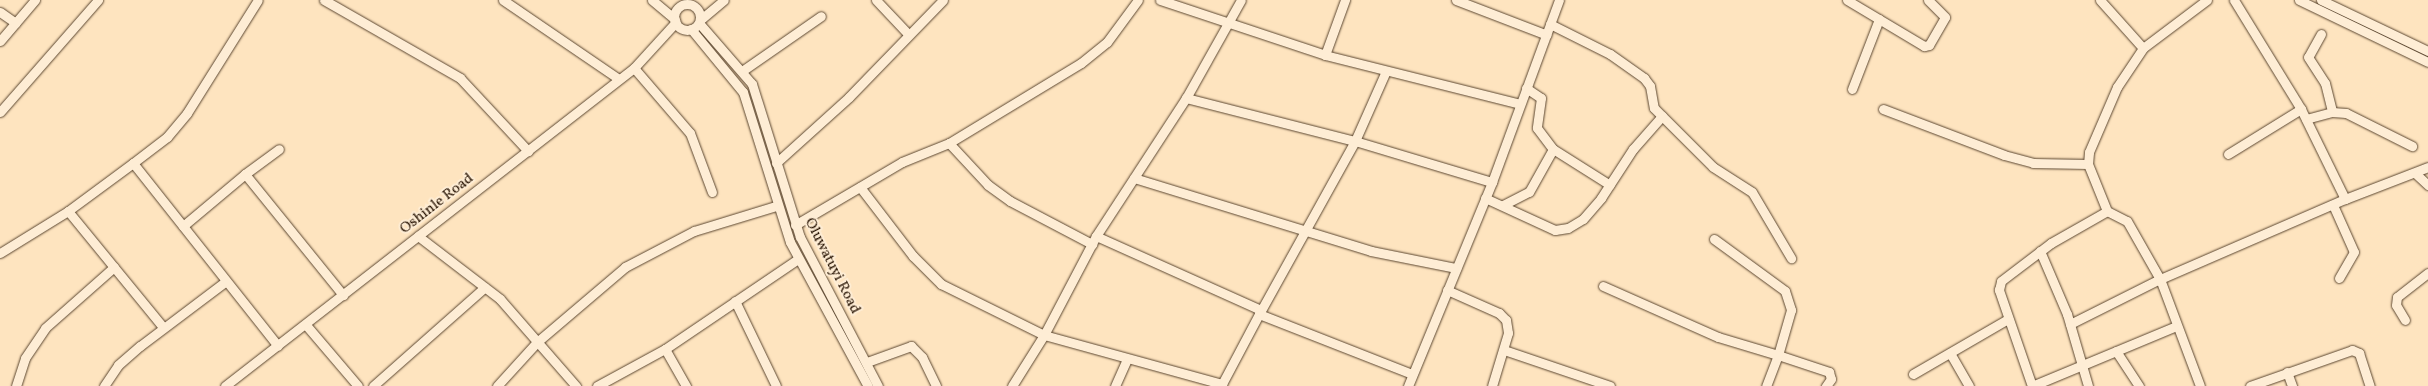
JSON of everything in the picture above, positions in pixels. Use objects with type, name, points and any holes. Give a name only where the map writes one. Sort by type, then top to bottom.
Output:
[{"type":"street","points":[[0,41],[35,0]]},
{"type":"street","points":[[0,112],[98,0]]},
{"type":"street","points":[[0,253],[68,211],[167,137],[187,113],[258,0]]},
{"type":"street","points":[[324,0],[460,78],[528,151]]},
{"type":"street","points":[[503,0],[619,80]]},
{"type":"street","name":"Oluwatuyi Road","points":[[652,0],[681,25],[735,78],[750,107],[776,206],[798,259],[868,386]]},
{"type":"street","points":[[673,0],[687,5]]},
{"type":"street","points":[[700,0],[676,11],[681,25],[699,21],[724,0]]},
{"type":"street","points":[[876,0],[908,34]]},
{"type":"street","points":[[776,163],[849,97],[908,34],[944,0]]},
{"type":"street","points":[[795,225],[902,162],[949,143],[1081,63],[1107,42],[1138,0]]},
{"type":"street","points":[[1160,0],[1325,55],[1520,104]]},
{"type":"street","points":[[1012,386],[1044,335],[1094,240],[1186,98],[1241,0]]},
{"type":"street","points":[[1325,55],[1344,0]]},
{"type":"street","points":[[1456,0],[1547,34]]},
{"type":"street","points":[[1408,386],[1492,182],[1559,0]]},
{"type":"street","points":[[1847,0],[1927,46],[1945,17],[1928,0]]},
{"type":"street","points":[[2100,0],[2143,48]]},
{"type":"street","points":[[2200,386],[2160,280],[2127,221],[2107,211],[2088,164],[2089,152],[2117,87],[2143,48],[2207,0]]},
{"type":"street","points":[[2234,0],[2301,109],[2345,199]]},
{"type":"street","points":[[2298,0],[2428,62]]},
{"type":"street","points":[[2321,0],[2428,51]]},
{"type":"street","name":"Oluwatuyi Road","points":[[687,5],[698,10],[699,21],[742,71],[761,102],[776,163],[795,225],[878,386]]},
{"type":"street","points":[[0,12],[16,23]]},
{"type":"street","points":[[742,71],[821,16]]},
{"type":"street","points":[[1852,88],[1878,19]]},
{"type":"street","points":[[1550,24],[1610,54],[1644,78],[1650,86],[1651,102],[1662,116],[1713,167],[1752,192],[1790,258]]},
{"type":"street","name":"Oshinle Road","points":[[225,386],[306,325],[619,80],[634,68],[662,39],[681,25]]},
{"type":"street","points":[[2321,34],[2308,57],[2324,83],[2332,112]]},
{"type":"street","points":[[634,68],[690,134],[712,192]]},
{"type":"street","points":[[860,187],[913,256],[941,284],[1044,335],[1224,385],[1260,312],[1307,233],[1355,141],[1386,70]]},
{"type":"street","points":[[1526,88],[1541,98],[1537,128],[1553,149],[1610,185]]},
{"type":"street","points":[[1186,98],[1355,141],[1492,182]]},
{"type":"street","points":[[1883,109],[2004,155],[2033,163],[2088,164]]},
{"type":"street","points":[[2228,154],[2301,109]]},
{"type":"street","points":[[2306,119],[2332,112],[2370,123],[2412,146]]},
{"type":"street","points":[[1485,198],[1555,230],[1582,219],[1662,116]]},
{"type":"street","points":[[949,143],[988,184],[1010,201],[1094,240],[1260,312],[1412,374]]},
{"type":"street","points":[[182,226],[245,174],[279,149]]},
{"type":"street","points":[[1503,205],[1529,192],[1553,149]]},
{"type":"street","points":[[133,163],[225,282],[278,346]]},
{"type":"street","points":[[2070,324],[2160,280],[2345,199],[2428,167]]},
{"type":"street","points":[[2415,173],[2428,185]]},
{"type":"street","points":[[245,174],[343,295]]},
{"type":"street","points":[[1134,178],[1307,233],[1371,251],[1456,268]]},
{"type":"street","points":[[2333,205],[2354,252],[2339,278]]},
{"type":"street","points":[[497,386],[537,342],[643,256],[694,231],[776,206]]},
{"type":"street","points":[[68,211],[162,327]]},
{"type":"street","points":[[2107,211],[2040,251],[2001,281],[1999,290],[2032,386],[2176,326]]},
{"type":"street","points":[[418,236],[485,287],[576,386]]},
{"type":"street","points":[[1714,238],[1790,297],[1791,310],[1778,355],[1766,386]]},
{"type":"street","points":[[2040,251],[2070,324],[2080,366],[2088,386]]},
{"type":"street","points":[[597,386],[665,349],[798,259]]},
{"type":"street","points":[[16,386],[25,358],[45,328],[114,267]]},
{"type":"street","points":[[2405,320],[2396,305],[2398,298],[2428,273]]},
{"type":"street","points":[[104,386],[118,365],[162,327],[225,282]]},
{"type":"street","points":[[1603,286],[1718,336],[1828,372],[1831,380],[1826,386]]},
{"type":"street","points":[[372,386],[485,287]]},
{"type":"street","points":[[1447,290],[1499,313],[1508,326],[1504,350],[1492,386]]},
{"type":"street","points":[[735,301],[776,386]]},
{"type":"street","points":[[1913,374],[2008,318]]},
{"type":"street","points":[[306,325],[358,386]]},
{"type":"street","points":[[867,362],[911,346],[922,357],[936,386]]},
{"type":"street","points":[[665,349],[686,386]]},
{"type":"street","points":[[1504,350],[1610,386]]},
{"type":"street","points":[[2250,386],[2352,350],[2359,353],[2370,386]]},
{"type":"street","points":[[2116,351],[2139,386]]},
{"type":"street","points":[[1950,352],[1969,386]]},
{"type":"street","points":[[1115,386],[1127,359]]},
{"type":"street","points":[[2287,372],[2292,386]]}]
